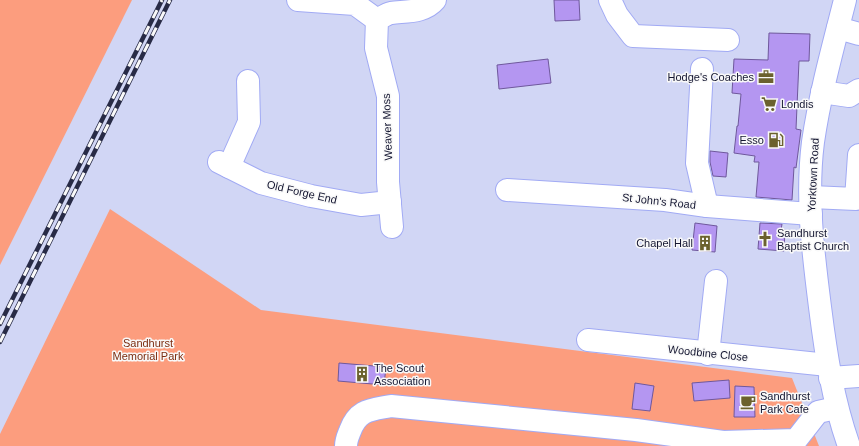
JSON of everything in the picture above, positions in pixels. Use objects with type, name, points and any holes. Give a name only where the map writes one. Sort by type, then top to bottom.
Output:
[{"type":"street","points":[[298,0],[355,4],[377,20],[389,14],[412,12],[431,4],[435,0]]},
{"type":"street","name":"Yorktown Road","points":[[845,0],[822,92],[813,143],[811,206],[816,276],[829,371],[836,408],[849,446]]},
{"type":"street","points":[[614,8],[633,36],[728,40]]},
{"type":"street","name":"Weaver Moss","points":[[377,20],[376,48],[388,96],[390,202],[392,227]]},
{"type":"street","points":[[838,28],[859,34]]},
{"type":"street","points":[[702,69],[697,163],[707,206]]},
{"type":"street","name":"Old Forge End","points":[[248,81],[250,122],[224,164],[261,183],[311,196],[361,205],[390,202]]},
{"type":"street","points":[[822,92],[849,96],[859,90]]},
{"type":"street","name":"St John's Road","points":[[507,190],[665,200],[707,206],[811,206],[856,199],[859,154]]},
{"type":"street","points":[[708,354],[716,281]]},
{"type":"street","name":"Woodbine Close","points":[[588,340],[708,354],[859,376]]},
{"type":"street","points":[[346,446],[354,419],[364,412],[391,406],[636,430],[723,442],[796,440],[818,412],[836,408]]},
{"type":"green space","points":[[0,0],[132,0],[0,265]]},
{"type":"green space","name":"Sandhurst Memorial Park","points":[[110,209],[261,310],[792,378],[819,446],[0,446],[0,434]]},
{"type":"building","points":[[554,0],[579,0],[580,20],[555,21]]},
{"type":"building","points":[[769,33],[810,34],[809,61],[799,61],[796,129],[801,130],[796,168],[794,167],[792,200],[756,197],[759,162],[754,162],[755,156],[734,153],[741,94],[732,93],[734,59],[768,60]]},
{"type":"building","points":[[548,59],[551,83],[499,89],[497,65]]},
{"type":"building","points":[[710,151],[728,153],[726,177],[713,176],[710,162]]},
{"type":"building","name":"Chapel Hall","points":[[695,223],[717,226],[715,252],[692,250]]},
{"type":"building","name":"Sandhurst Baptist Church","points":[[760,223],[782,224],[781,230],[785,230],[784,251],[758,249]]},
{"type":"building","name":"The Scout Association","points":[[339,363],[386,367],[384,385],[338,381]]},
{"type":"building","points":[[729,380],[730,398],[694,401],[692,383]]},
{"type":"building","points":[[635,383],[654,386],[650,411],[632,409]]},
{"type":"building","name":"Sandhurst Park Cafe","points":[[735,386],[754,387],[755,417],[734,417]]},
{"type":"railway","points":[[0,324],[162,0]]},
{"type":"railway","points":[[0,342],[170,0]]},
{"type":"place","name":"Hodge's Coaches","points":[[766,77]]},
{"type":"place","name":"Londis","points":[[769,104]]},
{"type":"place","name":"Esso","points":[[776,140]]},
{"type":"place","name":"Sandhurst Baptist Church","points":[[765,239]]},
{"type":"place","name":"Chapel Hall","points":[[705,243]]},
{"type":"place","name":"The Scout Association","points":[[362,374]]},
{"type":"place","name":"Sandhurst Park Cafe","points":[[748,402]]}]
